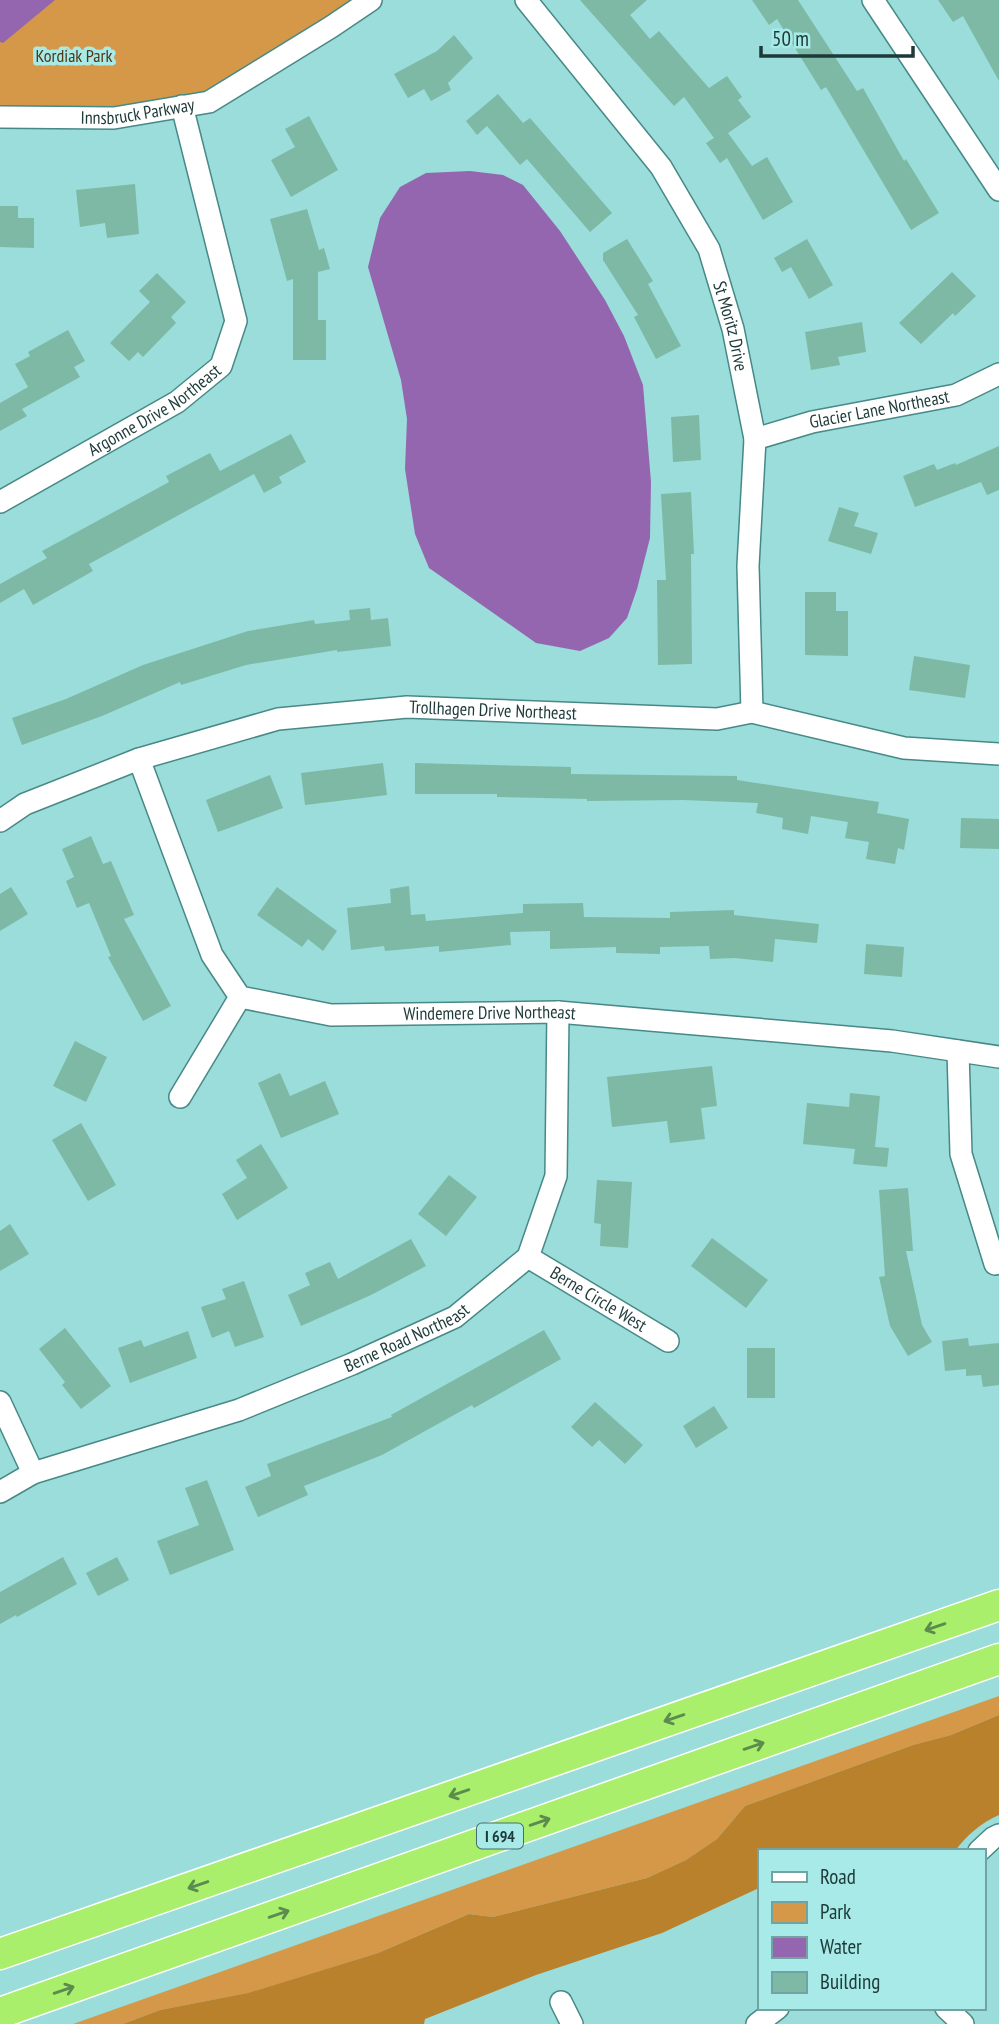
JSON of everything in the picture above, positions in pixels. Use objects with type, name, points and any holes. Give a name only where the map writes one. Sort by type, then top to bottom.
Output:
[{"type":"highway","points":[[0,1954],[999,1605]]},
{"type":"highway","name":"I 694","points":[[0,2013],[999,1659]]},
{"type":"street","name":"Innsbruck Parkway","points":[[0,117],[114,118],[209,102],[371,0]]},
{"type":"street","name":"St Moritz Drive","points":[[526,0],[661,167],[709,249],[733,329],[755,439],[748,566],[752,712]]},
{"type":"street","points":[[873,0],[999,190]]},
{"type":"street","name":"Argonne Drive Northeast","points":[[0,502],[177,402],[221,366],[236,321],[182,106]]},
{"type":"street","name":"Glacier Lane Northeast","points":[[755,439],[811,422],[956,395],[999,374]]},
{"type":"street","name":"Trollhagen Drive Northeast","points":[[0,821],[25,804],[139,760],[278,719],[407,708],[717,719],[752,712],[904,748],[999,754]]},
{"type":"street","points":[[139,760],[212,955],[240,997],[180,1097]]},
{"type":"street","name":"Windemere Drive Northeast","points":[[240,997],[331,1015],[558,1012],[892,1041],[999,1057]]},
{"type":"street","points":[[528,1257],[556,1176],[558,1012]]},
{"type":"street","points":[[958,1051],[961,1154],[995,1264]]},
{"type":"street","name":"Berne Circle West","points":[[528,1257],[668,1341]]},
{"type":"street","name":"Berne Road Northeast","points":[[0,1492],[33,1473],[239,1410],[352,1364],[455,1317],[528,1257]]},
{"type":"street","points":[[0,1402],[33,1473]]},
{"type":"street","points":[[981,1849],[999,1835]]},
{"type":"street","points":[[561,2002],[572,2024]]},
{"type":"street","points":[[757,2024],[775,2010]]},
{"type":"street","points":[[948,2010],[963,2024]]},
{"type":"green space","name":"Kordiak Park","points":[[0,0],[359,0],[249,68],[202,92],[111,113],[0,112]]},
{"type":"green space","points":[[999,1696],[999,1715],[951,1735],[913,1745],[745,1806],[717,1839],[686,1860],[647,1878],[493,1917],[469,1914],[378,1953],[249,1993],[160,2010],[123,2024],[73,2024]]},
{"type":"shaded area","points":[[999,1715],[999,1815],[986,1821],[957,1849],[758,1849],[758,1888],[662,1933],[536,1975],[425,2019],[424,2024],[123,2024],[160,2010],[248,1993],[378,1953],[469,1914],[493,1917],[647,1878],[686,1860],[717,1839],[745,1806],[913,1745],[951,1735]]},
{"type":"water","points":[[0,0],[55,0],[3,43],[0,42]]},
{"type":"water","points":[[470,171],[503,175],[523,185],[560,231],[605,300],[624,336],[643,385],[651,482],[650,538],[627,618],[609,638],[580,651],[536,643],[429,568],[415,534],[405,469],[407,419],[401,380],[368,267],[380,218],[400,187],[426,173]]},
{"type":"building","points":[[580,0],[647,0],[630,15],[650,39],[659,31],[709,88],[727,76],[742,97],[738,100],[751,117],[728,133],[752,166],[767,157],[793,202],[763,220],[727,158],[720,163],[706,143],[714,138],[684,97],[674,106]]},
{"type":"building","points":[[752,0],[798,0],[857,91],[863,88],[904,161],[906,159],[939,213],[911,230],[826,87],[821,90],[777,19],[769,25]]},
{"type":"building","points":[[938,0],[999,0],[999,81],[963,16],[953,22]]},
{"type":"building","points":[[454,35],[473,58],[448,83],[451,90],[431,101],[424,89],[408,98],[394,74],[437,51]]},
{"type":"building","points":[[498,94],[523,123],[530,118],[612,213],[590,232],[527,159],[520,165],[487,126],[477,135],[466,121]]},
{"type":"building","points":[[309,116],[338,170],[291,197],[271,160],[295,147],[285,129]]},
{"type":"building","points":[[135,184],[139,234],[107,238],[105,223],[80,227],[76,190]]},
{"type":"building","points":[[0,206],[18,206],[18,218],[34,218],[34,248],[0,247]]},
{"type":"building","points":[[307,209],[319,250],[324,248],[330,269],[318,272],[318,320],[326,320],[326,360],[293,360],[293,279],[287,281],[270,219]]},
{"type":"building","points":[[627,239],[653,281],[648,284],[681,346],[656,359],[634,317],[638,315],[603,260],[603,253]]},
{"type":"building","points":[[807,239],[833,285],[809,299],[791,267],[782,272],[774,258]]},
{"type":"building","points":[[952,272],[976,296],[955,316],[953,313],[921,344],[899,323]]},
{"type":"building","points":[[157,273],[186,302],[171,317],[176,323],[143,357],[138,352],[129,361],[110,343],[150,302],[139,291]]},
{"type":"building","points":[[862,322],[866,352],[838,357],[840,365],[811,370],[805,332]]},
{"type":"building","points":[[68,330],[85,361],[74,367],[80,377],[22,409],[27,416],[0,431],[0,403],[28,387],[15,364],[30,356],[28,352]]},
{"type":"building","points":[[699,415],[701,460],[673,462],[671,417]]},
{"type":"building","points":[[291,434],[306,462],[279,477],[282,483],[264,493],[254,474],[89,564],[93,571],[33,605],[24,589],[0,603],[0,584],[47,558],[42,551],[169,482],[166,476],[210,453],[220,471]]},
{"type":"building","points":[[999,446],[999,490],[987,495],[981,482],[915,507],[903,476],[934,464],[937,470],[955,463],[956,465]]},
{"type":"building","points":[[691,492],[694,554],[691,554],[692,664],[658,665],[657,580],[666,580],[661,494]]},
{"type":"building","points":[[839,507],[859,513],[854,526],[878,533],[871,554],[828,541]]},
{"type":"building","points":[[805,592],[836,592],[836,611],[848,611],[848,656],[805,655]]},
{"type":"building","points":[[370,608],[371,620],[388,618],[391,646],[337,650],[246,665],[181,685],[180,682],[102,716],[22,745],[12,718],[66,699],[143,665],[248,631],[314,620],[315,624],[350,620],[349,610]]},
{"type":"building","points":[[914,656],[970,665],[965,698],[909,690]]},
{"type":"building","points":[[383,763],[387,795],[305,805],[301,773]]},
{"type":"building","points":[[415,763],[571,767],[571,774],[737,776],[737,780],[879,802],[877,813],[909,819],[904,850],[898,848],[895,864],[866,859],[869,842],[845,838],[848,822],[811,816],[808,834],[782,829],[783,818],[756,813],[758,803],[683,800],[587,801],[497,797],[497,794],[415,794]]},
{"type":"building","points":[[270,775],[283,808],[218,832],[206,800]]},
{"type":"building","points":[[961,818],[999,819],[999,849],[960,848]]},
{"type":"building","points":[[91,836],[103,864],[111,861],[134,915],[124,919],[171,1006],[143,1021],[108,957],[111,956],[89,903],[77,908],[66,881],[74,877],[62,849]]},
{"type":"building","points":[[409,886],[411,915],[425,914],[426,921],[523,913],[523,904],[583,903],[584,917],[670,918],[670,912],[734,910],[734,915],[819,924],[817,943],[775,939],[773,962],[735,958],[710,959],[709,946],[660,947],[660,954],[616,953],[616,947],[550,949],[550,931],[510,932],[511,945],[439,952],[439,946],[385,951],[384,946],[351,950],[347,908],[391,903],[390,889]]},
{"type":"building","points":[[11,887],[28,914],[0,931],[0,894]]},
{"type":"building","points":[[277,887],[337,931],[323,951],[308,939],[302,947],[257,915]]},
{"type":"building","points":[[866,944],[904,947],[902,977],[864,974]]},
{"type":"building","points":[[75,1041],[107,1057],[86,1102],[53,1086]]},
{"type":"building","points":[[712,1066],[717,1106],[701,1108],[705,1139],[670,1143],[667,1121],[612,1127],[607,1077]]},
{"type":"building","points":[[280,1073],[290,1096],[325,1081],[339,1114],[281,1138],[258,1083]]},
{"type":"building","points":[[850,1093],[880,1096],[875,1147],[889,1148],[887,1167],[853,1164],[855,1149],[803,1144],[807,1103],[849,1107]]},
{"type":"building","points":[[81,1123],[116,1185],[88,1201],[52,1140]]},
{"type":"building","points":[[261,1144],[288,1188],[237,1220],[222,1194],[247,1178],[236,1160]]},
{"type":"building","points":[[449,1175],[477,1197],[446,1236],[418,1214]]},
{"type":"building","points":[[597,1180],[632,1182],[628,1248],[600,1246],[601,1224],[594,1223]]},
{"type":"building","points":[[908,1188],[913,1251],[906,1251],[922,1325],[932,1342],[908,1356],[890,1326],[879,1277],[885,1276],[879,1190]]},
{"type":"building","points":[[10,1224],[29,1254],[0,1271],[0,1231]]},
{"type":"building","points":[[712,1238],[768,1280],[746,1308],[691,1266]]},
{"type":"building","points":[[411,1239],[426,1266],[371,1295],[301,1326],[288,1295],[310,1285],[305,1273],[330,1262],[338,1279]]},
{"type":"building","points":[[244,1281],[264,1337],[235,1347],[229,1331],[212,1338],[201,1307],[226,1299],[222,1289]]},
{"type":"building","points":[[65,1328],[111,1386],[81,1409],[62,1385],[65,1382],[39,1349]]},
{"type":"building","points":[[544,1330],[561,1359],[382,1455],[304,1486],[308,1495],[258,1517],[245,1487],[271,1476],[267,1464],[392,1417],[391,1415]]},
{"type":"building","points":[[188,1331],[197,1358],[130,1383],[118,1348],[141,1340],[144,1347]]},
{"type":"building","points":[[968,1338],[969,1346],[999,1343],[999,1385],[983,1387],[981,1375],[966,1376],[966,1369],[945,1371],[942,1341]]},
{"type":"building","points":[[747,1348],[775,1348],[775,1398],[747,1398]]},
{"type":"building","points":[[595,1402],[643,1445],[625,1464],[599,1440],[592,1447],[571,1427]]},
{"type":"building","points":[[714,1406],[728,1428],[696,1448],[683,1426]]},
{"type":"building","points":[[207,1480],[234,1550],[170,1575],[157,1541],[199,1525],[185,1488]]},
{"type":"building","points":[[63,1557],[77,1584],[0,1624],[0,1592]]},
{"type":"building","points":[[117,1557],[129,1580],[98,1596],[86,1573]]}]
